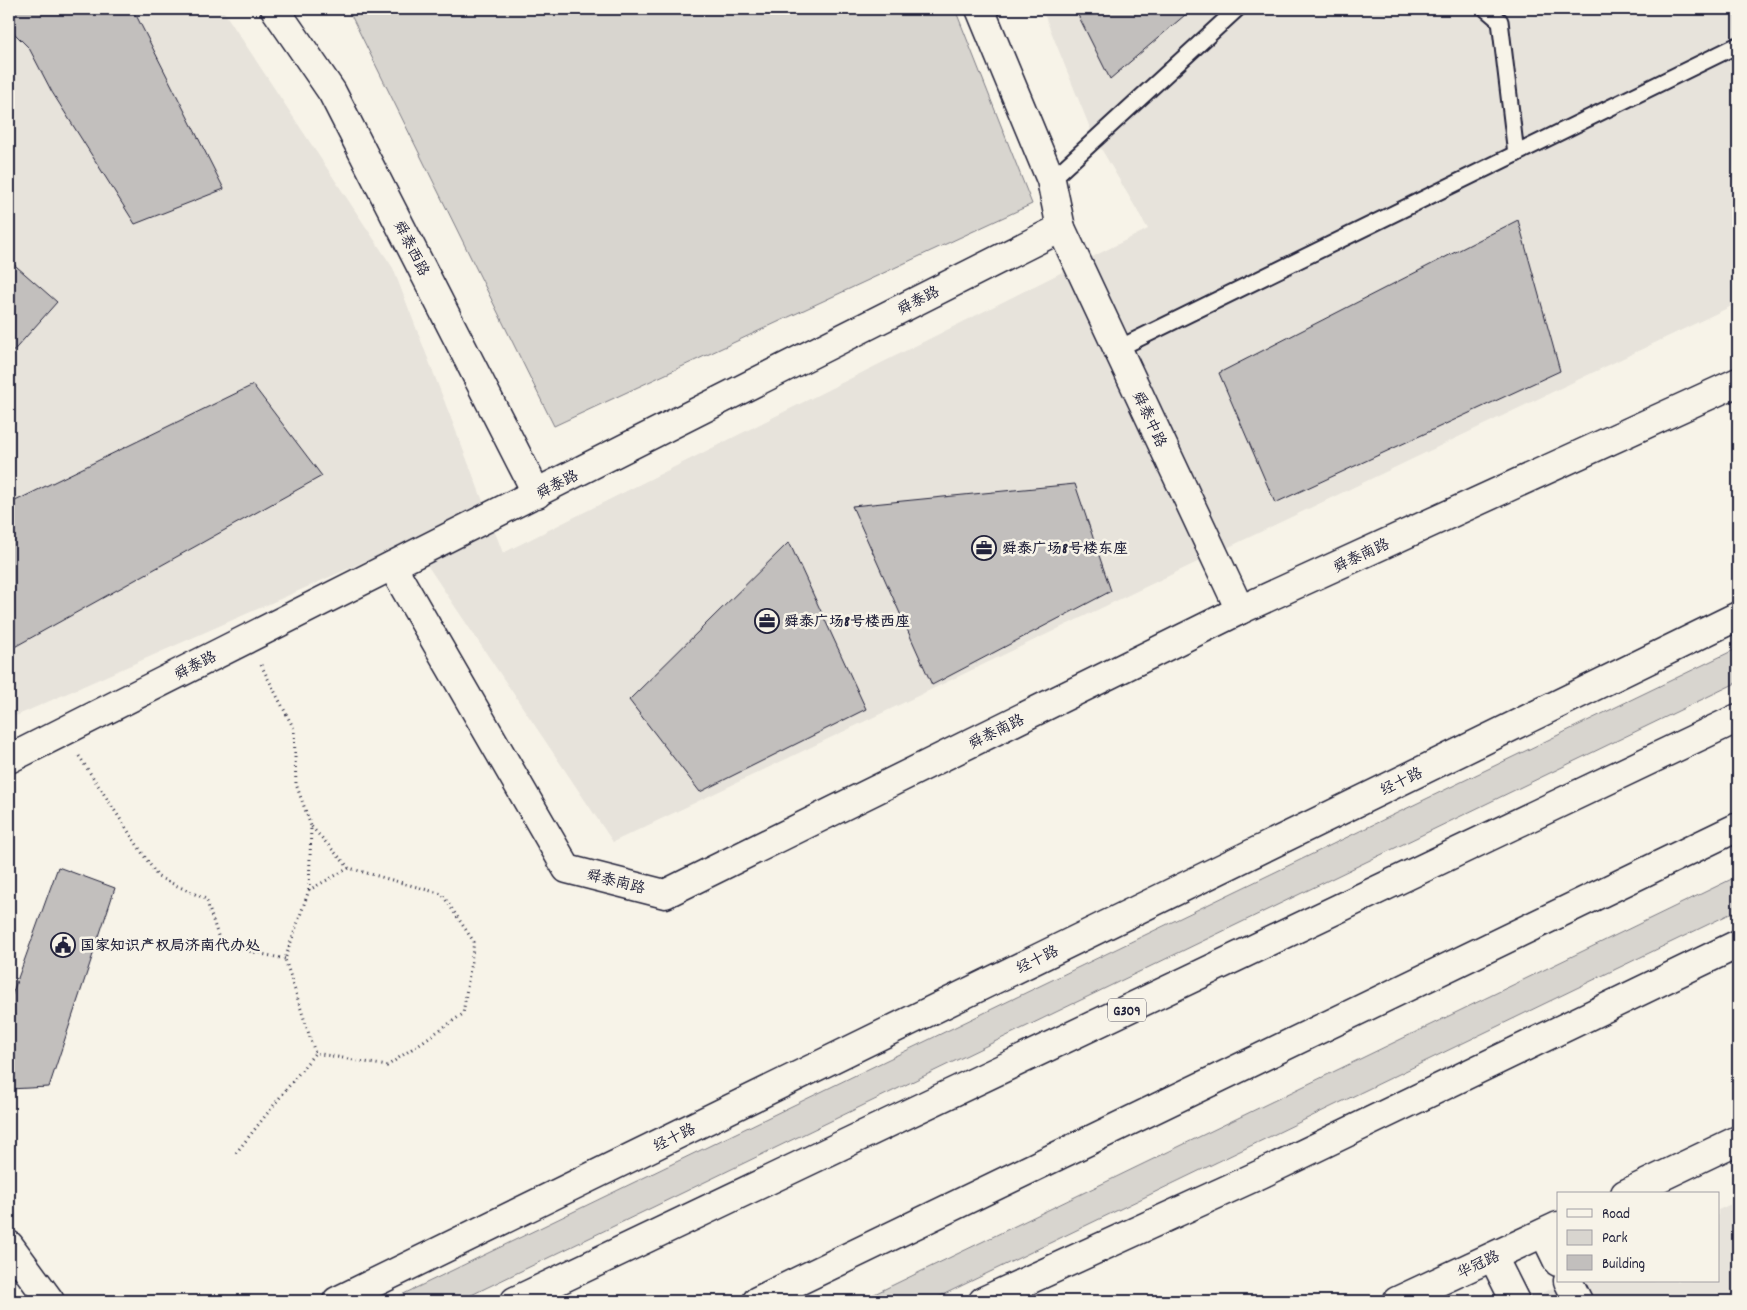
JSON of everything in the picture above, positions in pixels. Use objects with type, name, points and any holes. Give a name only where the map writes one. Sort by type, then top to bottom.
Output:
[{"type":"main road","name":"舜泰西路","points":[[275,9],[332,92],[537,494]]},
{"type":"main road","points":[[985,12],[1051,180],[1060,228]]},
{"type":"main road","name":"舜泰路","points":[[9,759],[537,494],[1060,228]]},
{"type":"main road","name":"舜泰中路","points":[[1060,228],[1240,610]]},
{"type":"main road","name":"舜泰南路","points":[[392,566],[567,869],[665,894],[1240,610],[1738,382]]},
{"type":"main road","name":"经十路","points":[[336,1301],[1738,616]]},
{"type":"main road","name":"G309","points":[[515,1301],[1738,718]]},
{"type":"main road","points":[[757,1301],[1738,827]]},
{"type":"main road","points":[[983,1301],[1260,1174],[1738,944]]},
{"type":"main road","points":[[1630,1192],[1738,1140]]},
{"type":"main road","points":[[1551,1229],[1557,1257]]},
{"type":"main road","name":"华冠路","points":[[1397,1301],[1551,1229]]},
{"type":"main road","points":[[9,1245],[50,1301]]},
{"type":"main road","points":[[1493,1257],[1515,1301]]},
{"type":"main road","points":[[1568,1282],[1578,1301]]},
{"type":"lane","points":[[1051,180],[1237,9]]},
{"type":"lane","points":[[1486,9],[1500,21],[1516,154]]},
{"type":"lane","points":[[1117,349],[1738,45]]},
{"type":"path","points":[[248,639],[294,729],[296,784],[311,826],[309,890],[285,959],[315,1053]]},
{"type":"path","points":[[63,732],[158,877],[206,899],[221,945],[285,959]]},
{"type":"path","points":[[311,826],[349,868],[442,894],[474,942],[462,1014],[387,1066],[315,1053]]},
{"type":"path","points":[[309,890],[349,868]]},
{"type":"path","points":[[236,1153],[315,1053]]},
{"type":"shaded area","points":[[9,9],[222,9],[393,268],[503,553],[1148,229],[1092,133],[1042,9],[1738,9],[1738,303],[613,842],[411,541],[9,719]]},
{"type":"shaded area","points":[[1738,1201],[1738,1301],[1525,1301],[1566,1282],[1720,1282],[1720,1209]]},
{"type":"green space","points":[[348,9],[955,9],[1032,204],[554,426]]},
{"type":"green space","points":[[1738,648],[1738,682],[459,1301],[389,1301]]},
{"type":"green space","points":[[1738,876],[1738,910],[930,1301],[860,1301]]},
{"type":"building","points":[[9,9],[130,9],[137,17],[224,189],[135,224],[52,92],[29,48],[9,28]]},
{"type":"building","points":[[1075,9],[1192,9],[1110,79]]},
{"type":"building","points":[[1518,220],[1560,371],[1275,503],[1219,373]]},
{"type":"building","points":[[9,260],[57,302],[9,356]]},
{"type":"building","points":[[253,385],[322,476],[9,650],[9,504]]},
{"type":"building","name":"舜泰广场8号楼东座","points":[[1075,484],[1111,591],[932,685],[852,506]]},
{"type":"building","name":"舜泰广场8号楼西座","points":[[789,542],[866,709],[700,792],[629,700]]},
{"type":"building","name":"国家知识产权局济南代办处","points":[[58,867],[115,888],[49,1087],[9,1089],[9,1003]]},
{"type":"place","name":"舜泰广场8号楼东座","points":[[984,548]]},
{"type":"place","name":"舜泰广场8号楼西座","points":[[767,621]]},
{"type":"place","name":"国家知识产权局济南代办处","points":[[63,945]]}]
